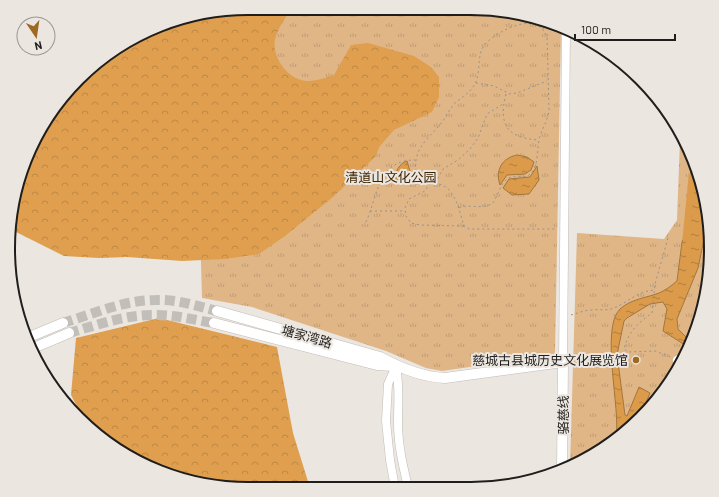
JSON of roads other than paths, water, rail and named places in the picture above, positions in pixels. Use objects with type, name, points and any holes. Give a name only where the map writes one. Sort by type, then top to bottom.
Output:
[{"type":"main road","name":"塘家湾路","points":[[217,311],[380,357],[396,366],[426,376],[445,378],[563,362]]},
{"type":"main road","name":"塘家湾路","points":[[214,323],[377,365],[396,366]]},
{"type":"main road","points":[[32,336],[63,324]]},
{"type":"main road","points":[[37,347],[69,333]]},
{"type":"main road","name":"骆慈线","points":[[562,463],[563,362]]},
{"type":"street","points":[[563,362],[566,36]]},
{"type":"street","points":[[395,482],[390,460],[386,421],[388,384],[396,366]]},
{"type":"street","points":[[396,366],[400,387],[398,423],[401,460],[406,482]]},
{"type":"water","points":[[517,155],[527,157],[534,162],[531,170],[525,174],[507,175],[500,185],[498,174],[501,166],[507,159]]},
{"type":"water","points":[[407,161],[410,171],[407,177],[402,180],[396,180],[398,168]]},
{"type":"water","points":[[537,166],[539,180],[529,194],[512,195],[503,188],[509,179],[530,177]]},
{"type":"water","points":[[691,170],[700,203],[704,240],[698,268],[677,319],[678,329],[686,337],[683,344],[663,331],[667,309],[663,302],[650,304],[624,321],[617,355],[625,415],[627,416],[639,387],[650,393],[646,402],[636,414],[617,431],[611,351],[614,319],[620,309],[624,306],[634,301],[662,292],[677,281],[682,242],[690,224],[692,206]]},
{"type":"waterway","points":[[686,238],[692,177]]},
{"type":"tunnel","points":[[63,323],[120,305],[144,301],[164,300],[187,303],[217,311]]},
{"type":"tunnel","points":[[69,333],[112,321],[145,315],[171,316],[214,323]]},
{"type":"place","name":"慈城古县城历史文化展览馆","points":[[636,360]]},
{"type":"park label","name":"清道山文化公园","points":[[391,177]]}]
